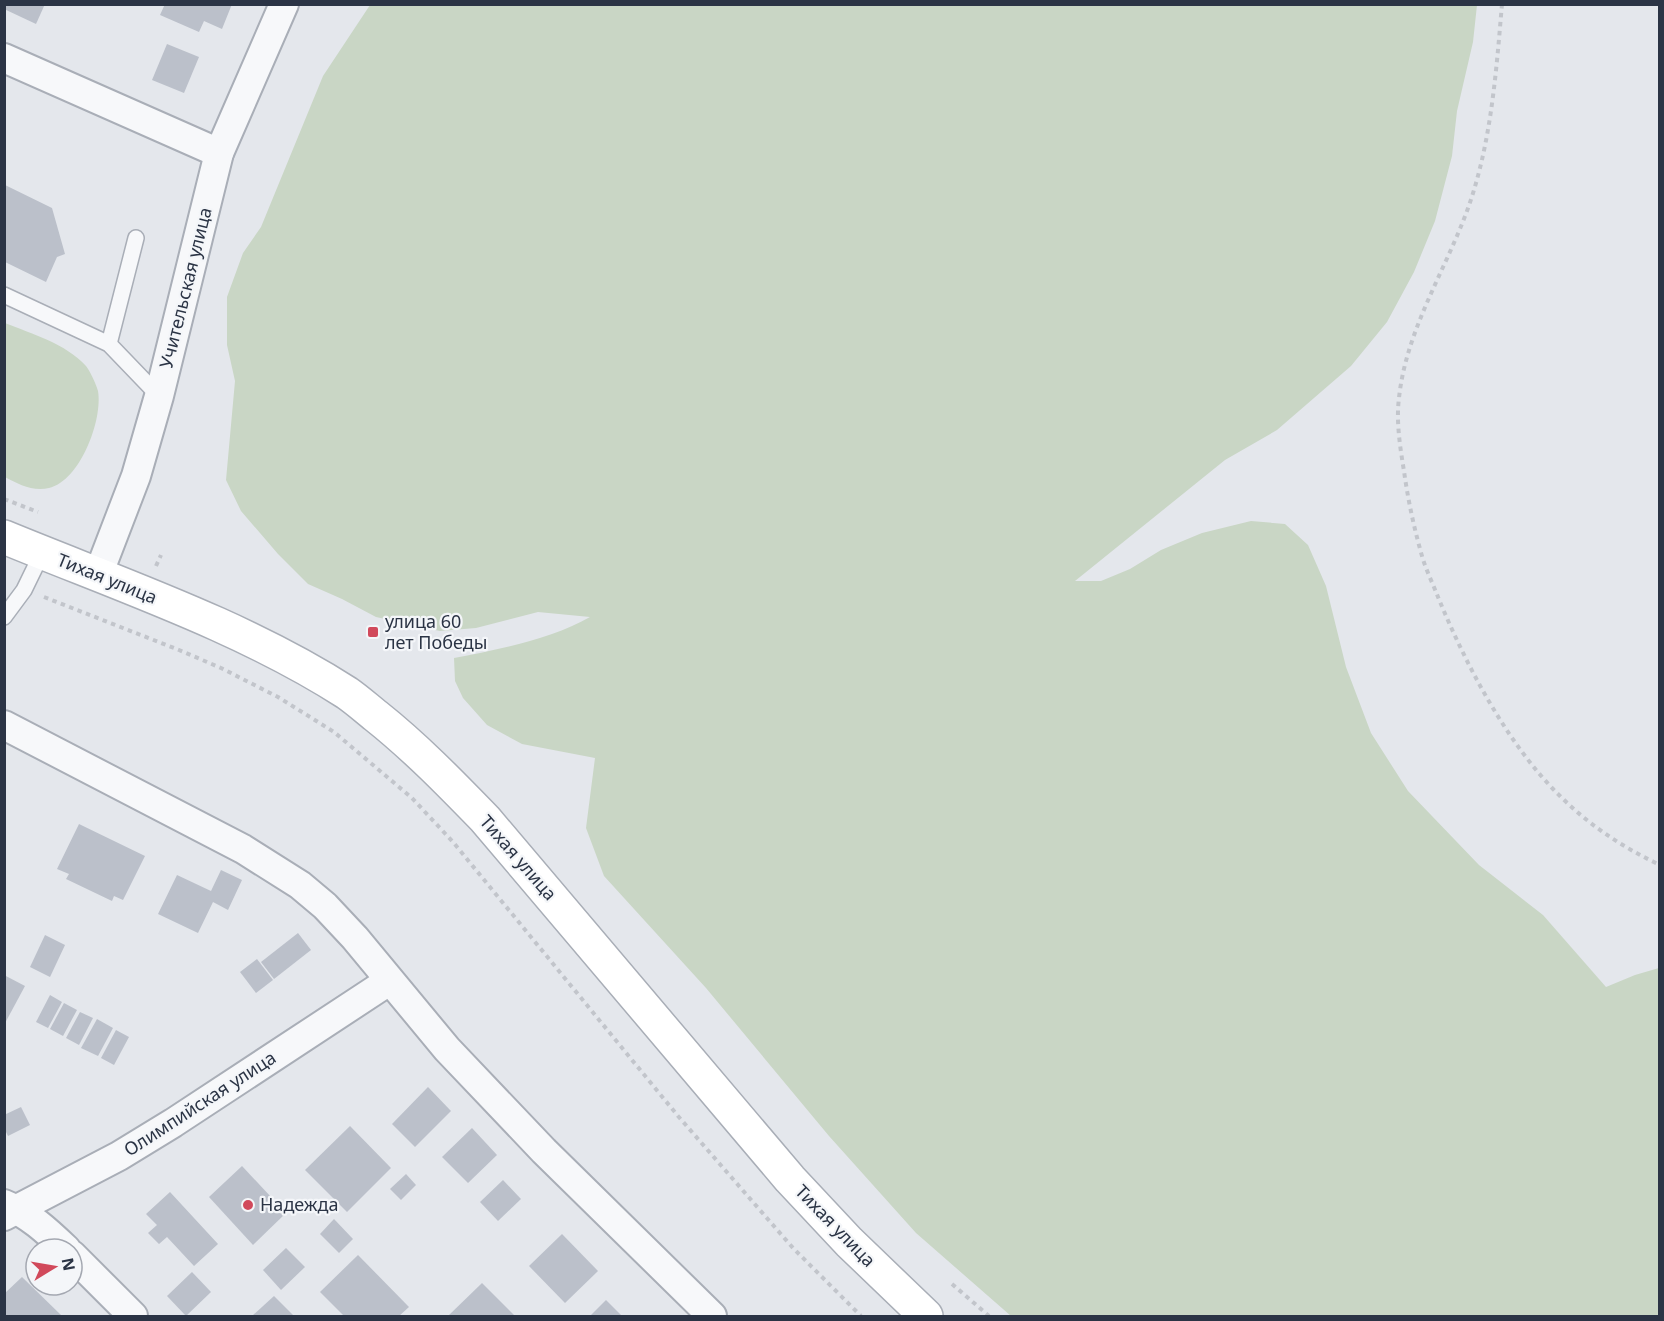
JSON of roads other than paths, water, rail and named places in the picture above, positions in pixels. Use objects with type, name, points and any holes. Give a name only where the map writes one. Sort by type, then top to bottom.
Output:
[{"type":"main road","name":"Тихая улица","points":[[4,537],[209,620],[348,694],[390,727],[485,819],[790,1179],[849,1242],[926,1317]]},
{"type":"street","name":"Учительская улица","points":[[98,575],[136,476],[159,396],[219,153],[284,4]]},
{"type":"street","points":[[4,58],[219,153]]},
{"type":"street","points":[[4,724],[272,866],[300,885],[325,906],[355,938],[447,1049],[536,1143],[712,1317]]},
{"type":"street","name":"Олимпийская улица","points":[[9,1210],[119,1156],[389,981]]},
{"type":"street","points":[[9,1210],[38,1223],[53,1237]]},
{"type":"street","points":[[84,1267],[132,1317]]},
{"type":"lane","points":[[109,344],[136,238]]},
{"type":"lane","points":[[4,295],[109,344],[159,396]]},
{"type":"lane","points":[[4,617],[24,590],[42,553]]},
{"type":"place","name":"улица 60 лет Победы","points":[[373,632]]},
{"type":"place","name":"Надежда","points":[[248,1205]]}]
